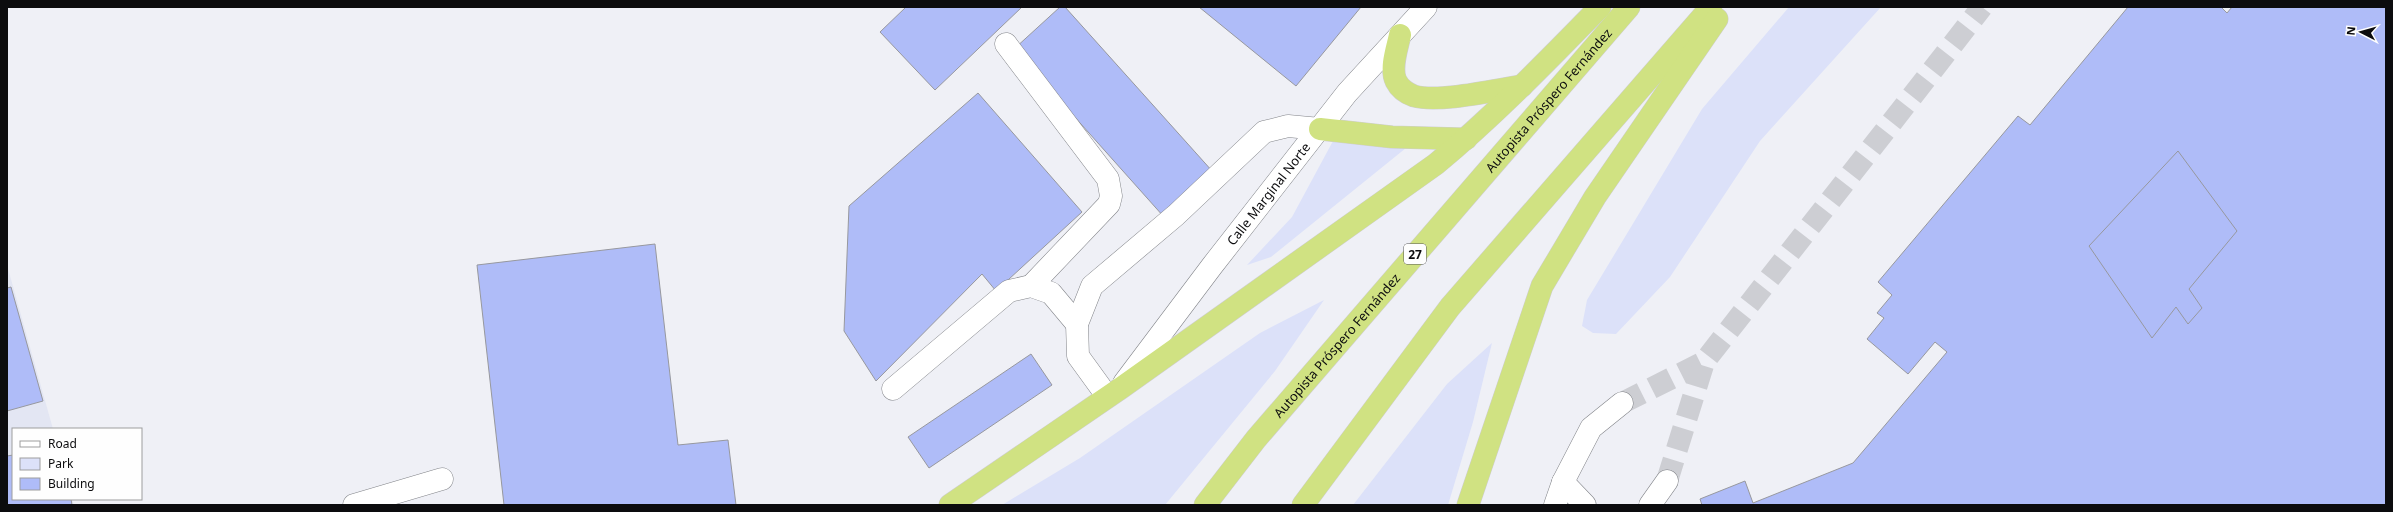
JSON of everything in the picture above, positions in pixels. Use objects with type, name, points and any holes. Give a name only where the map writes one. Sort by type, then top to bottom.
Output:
[{"type":"highway","points":[[955,502],[1114,392],[1436,164],[1466,139],[1522,86],[1600,7]]},
{"type":"highway","name":"Autopista Próspero Fernández","points":[[1205,505],[1256,439],[1629,7]]},
{"type":"highway","points":[[1303,505],[1450,307],[1711,7]]},
{"type":"highway","points":[[1468,505],[1542,286],[1595,197],[1725,7]]},
{"type":"highway","points":[[1400,35],[1393,69],[1396,80],[1402,90],[1415,96],[1468,94],[1522,86]]},
{"type":"highway","points":[[1320,128],[1392,137],[1466,139]]},
{"type":"street","name":"Calle Marginal Norte","points":[[1114,392],[1347,93],[1426,7]]},
{"type":"street","points":[[1006,44],[1108,179],[1111,196],[1109,204],[1031,286]]},
{"type":"street","points":[[1114,392],[1078,356],[1077,324],[1092,286],[1176,215],[1264,132],[1288,126],[1320,128]]},
{"type":"street","points":[[893,389],[1009,291],[1031,286],[1051,293],[1077,324]]},
{"type":"street","points":[[1555,505],[1563,482],[1591,428],[1622,403]]},
{"type":"street","points":[[354,505],[442,479]]},
{"type":"street","points":[[1650,505],[1667,481]]},
{"type":"street","points":[[1563,482],[1585,505]]},
{"type":"shaded area","points":[[7,265],[53,428],[12,428],[12,500],[72,500],[74,505],[7,505]]},
{"type":"green space","points":[[1789,7],[1881,7],[1760,141],[1670,277],[1616,334],[1593,333],[1582,326],[1587,300],[1702,109]]},
{"type":"green space","points":[[1333,141],[1406,148],[1271,257],[1247,265],[1292,217]]},
{"type":"green space","points":[[1324,300],[1275,371],[1165,505],[1002,505],[1080,458],[1260,333]]},
{"type":"green space","points":[[1492,343],[1473,422],[1448,505],[1353,505],[1447,384]]},
{"type":"building","points":[[906,7],[1022,7],[935,90],[880,32]]},
{"type":"building","points":[[1060,7],[1065,7],[1213,172],[1164,217],[1014,49]]},
{"type":"building","points":[[1199,7],[1361,7],[1296,86]]},
{"type":"building","points":[[2128,7],[2221,7],[2227,13],[2232,7],[2386,7],[2386,505],[1702,505],[1700,499],[1745,481],[1753,503],[1853,463],[1947,352],[1935,342],[1908,374],[1867,339],[1884,318],[1877,313],[1892,295],[1878,282],[2018,116],[2030,125]]},
{"type":"building","points":[[978,93],[1082,212],[996,291],[982,274],[876,381],[844,331],[849,206]]},
{"type":"building","points":[[2178,151],[2237,231],[2189,289],[2202,308],[2188,324],[2176,307],[2152,338],[2089,246]]},
{"type":"building","points":[[655,244],[678,445],[728,440],[736,505],[504,505],[477,265]]},
{"type":"building","points":[[11,287],[43,401],[7,411],[7,288]]},
{"type":"building","points":[[1031,354],[1052,385],[929,468],[908,437]]},
{"type":"building","points":[[12,455],[12,500],[71,500],[72,505],[7,505],[7,456]]},
{"type":"tunnel","points":[[1667,481],[1704,362],[1982,7]]},
{"type":"tunnel","points":[[1622,403],[1704,362]]}]
